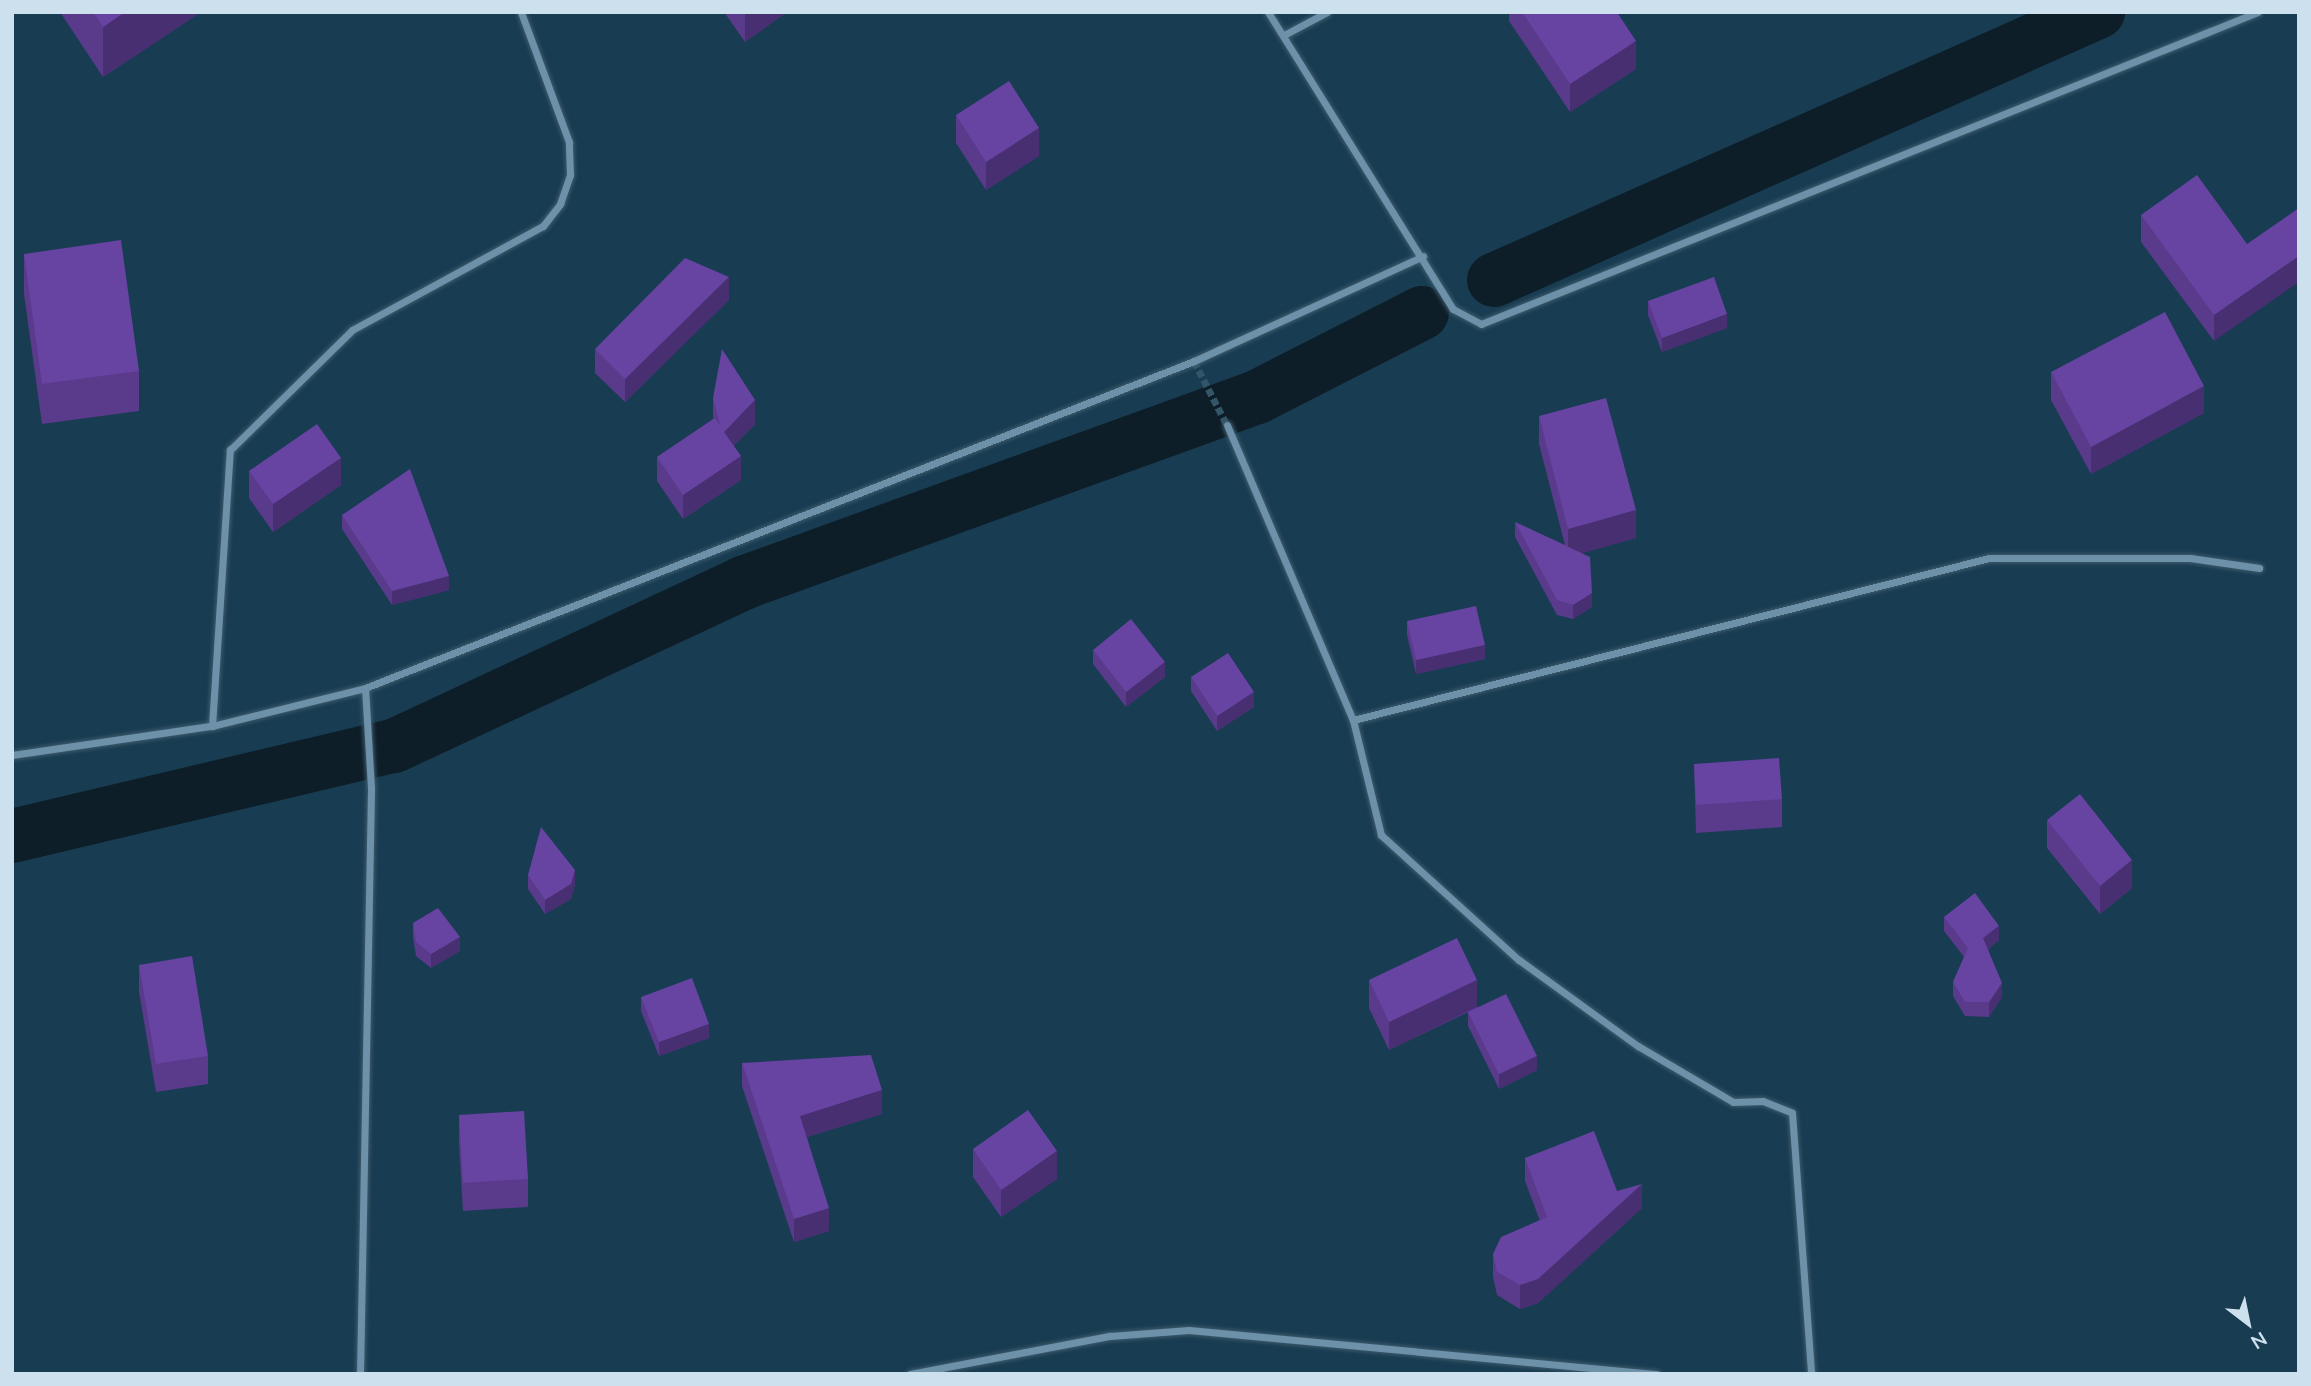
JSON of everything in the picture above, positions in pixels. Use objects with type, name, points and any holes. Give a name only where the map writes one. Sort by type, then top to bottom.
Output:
[{"type":"street","points":[[212,726],[230,450],[352,330],[542,226],[560,204],[570,175],[569,142],[520,12]]},
{"type":"street","points":[[1268,12],[1423,256],[1453,309],[1469,321],[1497,321],[2258,12]]},
{"type":"street","points":[[1284,35],[1327,12]]},
{"type":"street","points":[[12,755],[212,726],[365,688],[1194,361],[1423,256]]},
{"type":"street","points":[[1227,425],[1353,720],[1381,835],[1509,951],[1638,1046],[1732,1102],[1763,1101],[1792,1113],[1811,1374]]},
{"type":"street","points":[[1353,720],[1989,558],[2190,558],[2259,568]]},
{"type":"street","points":[[360,1374],[371,788],[365,688]]},
{"type":"street","points":[[911,1374],[1110,1336],[1189,1330],[1657,1374]]},
{"type":"building","points":[[93,12],[125,12],[103,27]]},
{"type":"building","points":[[1522,12],[1617,12],[1636,41],[1570,84]]},
{"type":"building","points":[[1009,81],[1039,128],[986,162],[956,115]]},
{"type":"building","points":[[2197,175],[2247,244],[2299,208],[2299,256],[2214,315],[2141,215]]},
{"type":"building","points":[[121,240],[139,371],[42,384],[24,254]]},
{"type":"building","points":[[685,258],[729,277],[625,379],[595,349]]},
{"type":"building","points":[[1714,277],[1727,314],[1662,338],[1648,301]]},
{"type":"building","points":[[2165,312],[2204,386],[2091,447],[2051,372]]},
{"type":"building","points":[[722,349],[755,400],[724,432],[741,456],[683,495],[657,457],[715,418],[720,425],[713,398]]},
{"type":"building","points":[[1606,398],[1636,510],[1568,529],[1539,416]]},
{"type":"building","points":[[317,424],[341,458],[273,504],[249,471]]},
{"type":"building","points":[[410,469],[449,576],[392,591],[342,515]]},
{"type":"building","points":[[1515,522],[1590,557],[1592,593],[1573,605],[1557,600]]},
{"type":"building","points":[[1476,606],[1485,645],[1416,660],[1407,621]]},
{"type":"building","points":[[1131,619],[1165,662],[1126,692],[1093,650]]},
{"type":"building","points":[[1228,653],[1254,692],[1217,716],[1191,677]]},
{"type":"building","points":[[1779,758],[1782,799],[1696,805],[1694,764]]},
{"type":"building","points":[[2080,794],[2132,860],[2100,886],[2047,820]]},
{"type":"building","points":[[541,827],[575,870],[571,884],[545,900],[528,875]]},
{"type":"building","points":[[1975,893],[1999,926],[1983,938],[2002,983],[1989,1002],[1965,1002],[1953,982],[1968,948],[1944,917]]},
{"type":"building","points":[[438,908],[460,937],[431,954],[416,942],[413,923]]},
{"type":"building","points":[[1457,938],[1477,980],[1389,1022],[1369,980]]},
{"type":"building","points":[[192,956],[208,1056],[156,1064],[139,965]]},
{"type":"building","points":[[692,978],[709,1024],[659,1042],[641,997]]},
{"type":"building","points":[[1506,994],[1537,1056],[1499,1074],[1468,1012]]},
{"type":"building","points":[[871,1055],[882,1090],[800,1116],[829,1208],[794,1219],[742,1063]]},
{"type":"building","points":[[1028,1110],[1057,1151],[1001,1190],[973,1149]]},
{"type":"building","points":[[524,1111],[528,1179],[463,1183],[459,1115]]},
{"type":"building","points":[[1594,1131],[1617,1191],[1642,1184],[1538,1279],[1520,1285],[1497,1272],[1493,1254],[1501,1237],[1547,1217],[1525,1158]]},
{"type":"waterway","points":[[1494,280],[2098,12]]},
{"type":"waterway","points":[[12,836],[394,746],[743,583],[1257,397],[1422,313]]},
{"type":"tunnel","points":[[1194,361],[1227,425]]}]
